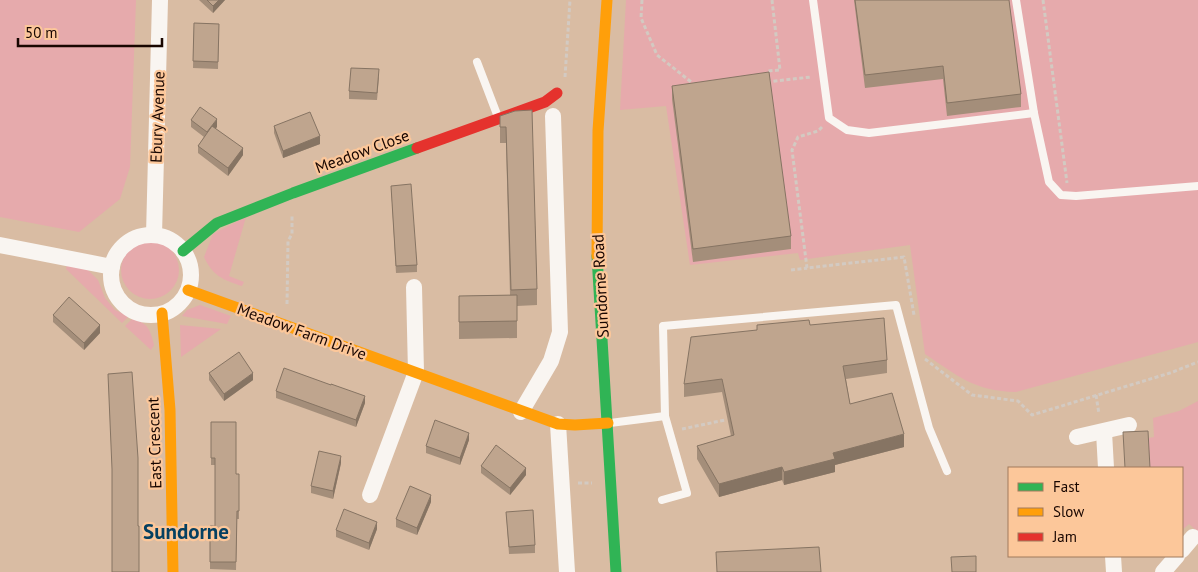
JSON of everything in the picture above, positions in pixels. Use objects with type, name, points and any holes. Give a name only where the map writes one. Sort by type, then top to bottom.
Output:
[{"type":"street","name":"Ebury Avenue","points":[[154,235],[160,0]]},
{"type":"street","name":"Sundorne Road","points":[[607,0],[598,130],[597,196],[599,297],[616,572]]},
{"type":"street","name":"Meadow Close","points":[[183,251],[217,223],[292,193],[545,102],[557,93]]},
{"type":"street","points":[[521,412],[551,361],[560,332],[553,116]]},
{"type":"street","points":[[154,235],[165,237],[183,251],[190,263],[191,277],[188,290],[182,300],[173,308],[162,313],[149,314],[136,311],[124,304],[116,293],[112,280],[112,267],[116,256],[132,240],[142,236],[154,235]]},
{"type":"street","points":[[0,245],[112,267]]},
{"type":"street","points":[[370,495],[416,372],[414,287]]},
{"type":"street","name":"Meadow Farm Drive","points":[[188,290],[558,424],[608,423]]},
{"type":"street","name":"East Crescent","points":[[162,313],[167,357],[172,474],[173,572]]},
{"type":"street","points":[[558,424],[567,572]]},
{"type":"street","points":[[1077,438],[1129,424]]},
{"type":"street","points":[[1104,432],[1106,467]]},
{"type":"street","points":[[1183,549],[1193,537]]},
{"type":"street","points":[[1113,557],[1114,572]]},
{"type":"street","points":[[1162,572],[1176,557]]},
{"type":"lane","points":[[813,0],[830,118],[847,130],[869,133],[1034,113]]},
{"type":"lane","points":[[1016,0],[1034,113],[1049,182],[1061,194],[1069,196],[1198,186]]},
{"type":"lane","points":[[477,62],[499,119]]},
{"type":"lane","points":[[662,500],[687,493],[665,416],[663,326],[896,305],[929,428],[947,471]]},
{"type":"lane","points":[[608,423],[665,416]]},
{"type":"path","points":[[557,93],[563,83],[566,72],[570,0]]},
{"type":"path","points":[[642,0],[641,18],[657,55],[698,86]]},
{"type":"path","points":[[768,82],[766,71],[780,70],[772,0]]},
{"type":"path","points":[[1043,0],[1069,196]]},
{"type":"path","points":[[760,83],[824,75]]},
{"type":"path","points":[[807,268],[792,150],[798,137],[818,131],[830,118]]},
{"type":"path","points":[[282,324],[287,304],[288,241],[292,234],[292,193]]},
{"type":"path","points":[[791,270],[904,257],[915,320]]},
{"type":"path","points":[[921,356],[972,395],[1018,401],[1032,414],[1198,362]]},
{"type":"path","points":[[680,429],[725,420]]},
{"type":"shaded area","points":[[0,0],[136,0],[130,167],[120,199],[79,232],[0,217]]},
{"type":"shaded area","points":[[626,0],[1198,0],[1198,342],[1016,392],[1001,391],[967,381],[925,354],[910,245],[800,260],[798,253],[690,265],[666,106],[620,110]]},
{"type":"shaded area","points":[[246,217],[229,276],[244,282],[242,286],[229,282],[215,273],[204,257],[213,234]]},
{"type":"shaded area","points":[[144,241],[156,241],[171,249],[179,264],[179,276],[171,291],[156,299],[144,299],[129,291],[121,276],[121,264],[129,249]]},
{"type":"shaded area","points":[[67,265],[88,270],[98,280],[105,298],[115,310],[129,316],[122,323],[66,269]]},
{"type":"shaded area","points":[[200,305],[231,316],[227,324],[182,316],[187,310]]},
{"type":"shaded area","points":[[133,318],[142,322],[150,331],[154,345],[151,350],[125,326]]},
{"type":"shaded area","points":[[180,325],[221,329],[181,357]]},
{"type":"shaded area","points":[[1198,401],[1198,532],[1189,524],[1183,529],[1183,467],[1149,467],[1148,438],[1154,437],[1153,418],[1179,411]]},
{"type":"building","points":[[207,0],[219,0],[213,6]]},
{"type":"building","points":[[855,0],[1009,0],[1021,94],[947,103],[943,66],[865,75]]},
{"type":"building","points":[[194,23],[219,24],[218,62],[193,61]]},
{"type":"building","points":[[351,68],[379,69],[377,93],[349,91]]},
{"type":"building","points":[[769,72],[791,236],[693,249],[672,86]]},
{"type":"building","points":[[200,107],[217,119],[207,132],[191,120]]},
{"type":"building","points":[[532,110],[537,289],[511,290],[506,127],[500,127],[500,116],[515,111]]},
{"type":"building","points":[[310,112],[320,136],[283,151],[274,126]]},
{"type":"building","points":[[212,126],[243,148],[228,168],[198,146]]},
{"type":"building","points":[[411,184],[417,265],[396,266],[391,186]]},
{"type":"building","points":[[517,295],[517,321],[459,322],[459,296]]},
{"type":"building","points":[[69,297],[100,325],[84,343],[53,315]]},
{"type":"building","points":[[884,318],[887,360],[843,366],[850,404],[892,393],[904,434],[833,453],[835,459],[784,472],[782,467],[719,484],[697,446],[734,435],[722,379],[684,384],[691,337],[757,330],[757,325],[809,320],[810,325]]},
{"type":"building","points":[[239,352],[253,373],[224,394],[209,373]]},
{"type":"building","points":[[284,368],[365,396],[356,420],[276,391]]},
{"type":"building","points":[[132,372],[138,458],[139,572],[112,572],[112,469],[108,374]]},
{"type":"building","points":[[435,420],[469,433],[460,458],[426,446]]},
{"type":"building","points":[[211,422],[236,422],[236,474],[239,474],[239,511],[237,511],[236,562],[210,562],[210,526],[215,526],[215,458],[211,458]]},
{"type":"building","points":[[1148,431],[1150,467],[1125,467],[1123,432]]},
{"type":"building","points":[[496,445],[526,468],[510,488],[481,466]]},
{"type":"building","points":[[319,451],[341,456],[333,491],[311,486]]},
{"type":"building","points":[[410,486],[431,495],[417,528],[396,519]]},
{"type":"building","points":[[344,509],[377,522],[369,543],[336,530]]},
{"type":"building","points":[[533,510],[535,545],[509,547],[506,512]]},
{"type":"building","points":[[819,547],[821,572],[717,572],[716,552]]},
{"type":"building","points":[[976,556],[976,572],[952,572],[951,557]]},
{"type":"traffic: fast","points":[[183,251],[217,223],[417,148]]},
{"type":"traffic: fast","points":[[597,256],[616,572]]},
{"type":"traffic: slow","points":[[597,256],[598,131],[607,0]]},
{"type":"traffic: slow","points":[[188,290],[558,424],[608,423]]},
{"type":"traffic: slow","points":[[162,313],[170,410],[173,572]]},
{"type":"traffic: jam","points":[[417,148],[545,102],[557,93]]},
{"type":"district","name":"Sundorne","points":[[186,532]]}]
